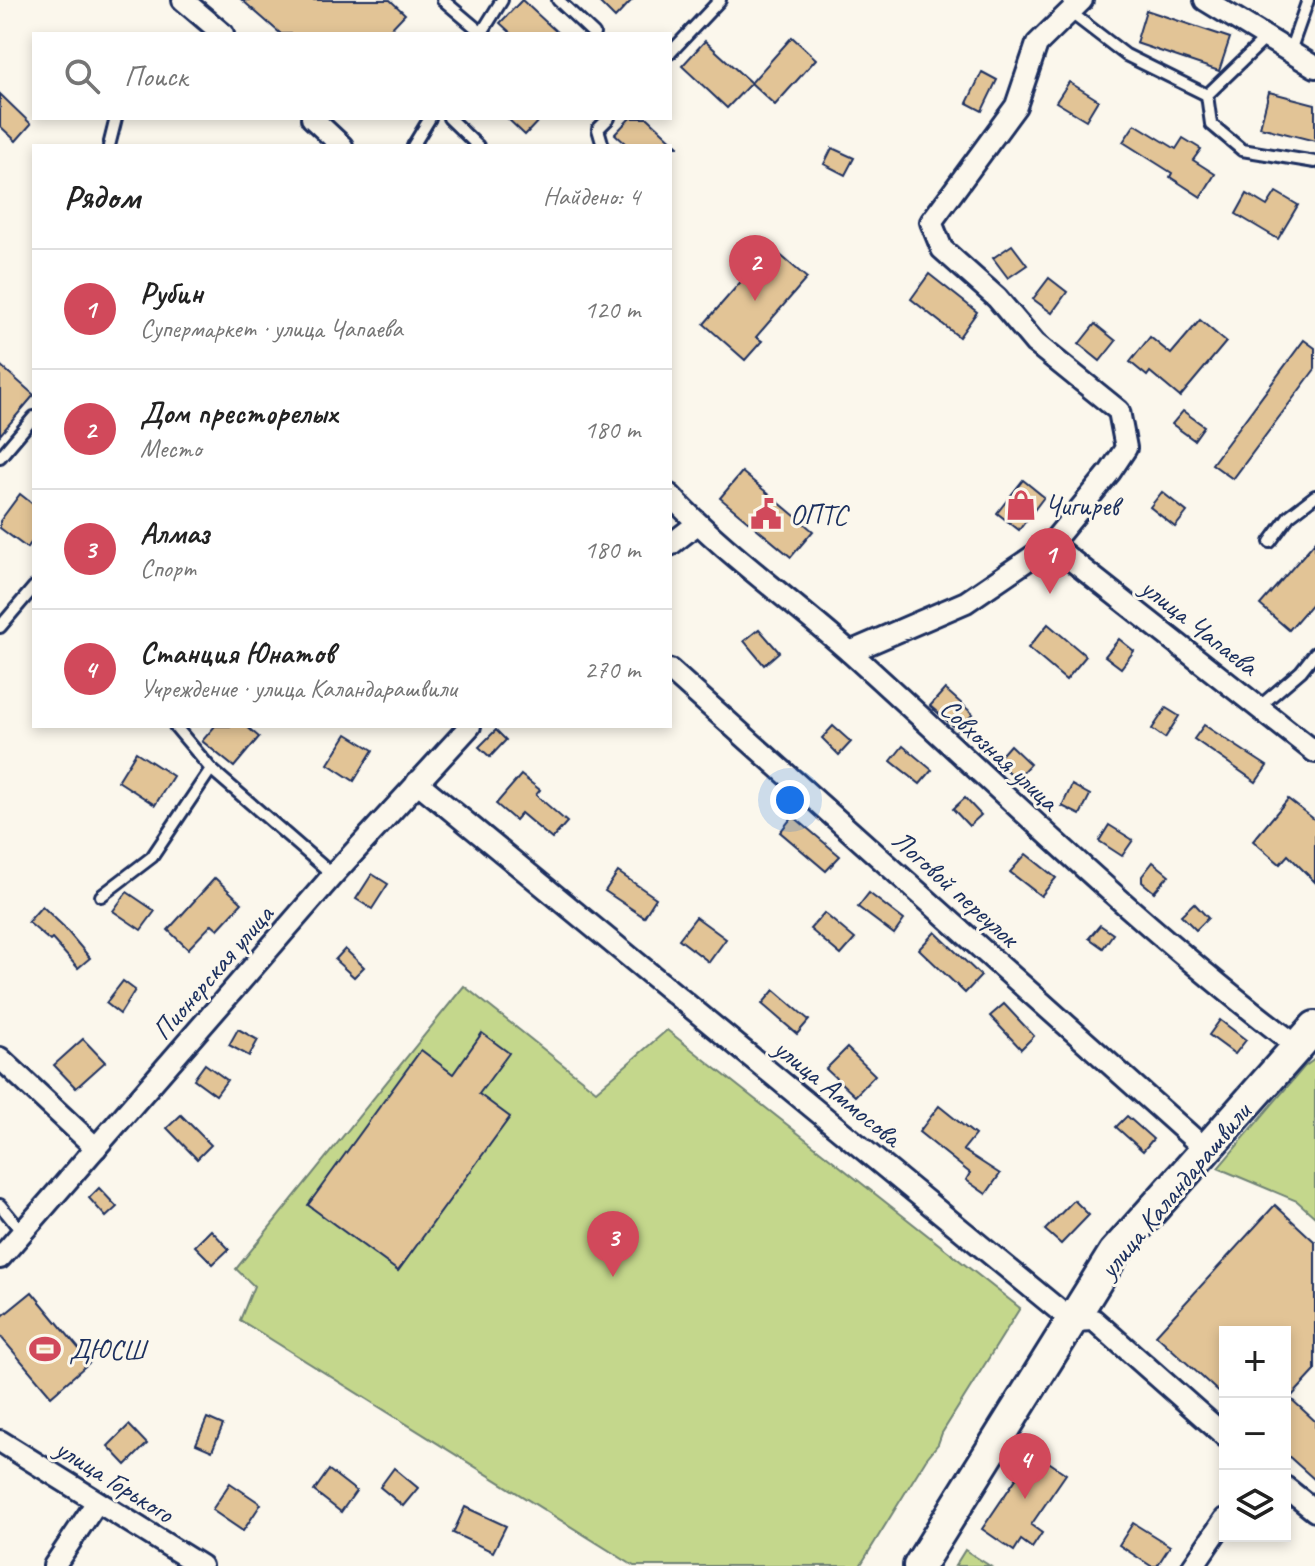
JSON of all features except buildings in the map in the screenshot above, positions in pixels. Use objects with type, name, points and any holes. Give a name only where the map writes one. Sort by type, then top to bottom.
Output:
[{"type":"main road","name":"улица Каландарашвили","points":[[919,1566],[1114,1253],[1306,1037]]},
{"type":"street","points":[[183,0],[221,32]]},
{"type":"street","points":[[1205,0],[1315,67]]},
{"type":"street","points":[[850,652],[966,602],[1051,544],[1126,448],[1119,411],[1035,343],[997,298],[942,249],[931,222],[1016,106],[1037,44],[1076,6]]},
{"type":"street","points":[[314,120],[340,144]]},
{"type":"street","name":"Совхозная улица","points":[[672,497],[697,524],[850,652],[1041,831],[1226,993],[1306,1037]]},
{"type":"street","points":[[672,543],[697,524]]},
{"type":"street","name":"улица Чапаева","points":[[1051,544],[1315,752]]},
{"type":"street","name":"Логовой переулок","points":[[672,672],[1205,1149]]},
{"type":"street","name":"Пионерская улица","points":[[0,1258],[333,875],[468,728]]},
{"type":"street","name":"улица Аммосова","points":[[417,782],[1072,1321],[1094,1320],[1219,1431]]},
{"type":"street","points":[[0,1058],[96,1148]]},
{"type":"street","name":"улица Горького","points":[[0,1441],[201,1566]]},
{"type":"street","points":[[1291,1492],[1315,1511]]},
{"type":"street","points":[[54,1566],[97,1502]]},
{"type":"street","points":[[1193,1566],[1219,1528]]},
{"type":"lane","points":[[443,0],[481,32]]},
{"type":"lane","points":[[483,32],[502,0]]},
{"type":"lane","points":[[558,0],[592,32]]},
{"type":"lane","points":[[672,51],[720,0]]},
{"type":"lane","points":[[1290,51],[1308,0]]},
{"type":"lane","points":[[1076,6],[1126,55],[1207,95]]},
{"type":"lane","points":[[1207,95],[1267,37]]},
{"type":"lane","points":[[1207,95],[1211,124],[1242,150],[1315,162]]},
{"type":"lane","points":[[110,144],[116,120]]},
{"type":"lane","points":[[414,144],[429,120]]},
{"type":"lane","points":[[451,120],[476,144]]},
{"type":"lane","points":[[602,144],[598,129],[607,120]]},
{"type":"lane","points":[[0,457],[32,419]]},
{"type":"lane","points":[[1270,542],[1289,516],[1315,496]]},
{"type":"lane","points":[[0,627],[32,589]]},
{"type":"lane","points":[[1259,707],[1301,671],[1315,653]]},
{"type":"lane","points":[[177,728],[211,769],[333,875]]},
{"type":"lane","points":[[101,896],[152,857],[211,769]]},
{"type":"lane","points":[[0,1205],[22,1232]]},
{"type":"green space","points":[[464,986],[596,1091],[667,1030],[1020,1308],[860,1566],[634,1566],[240,1320],[254,1286],[236,1269]]},
{"type":"green space","points":[[1315,1059],[1315,1217],[1297,1201],[1218,1168],[1304,1067]]},
{"type":"green space","points":[[965,1550],[990,1566],[955,1566]]},
{"type":"place","name":"Дом престорелых","points":[[755,301]]},
{"type":"place","name":"Чигирев","points":[[1021,505]]},
{"type":"place","name":"ОПТС","points":[[766,514]]},
{"type":"place","name":"Рубин","points":[[1050,594]]},
{"type":"place","name":"Алмаз","points":[[613,1277]]},
{"type":"place","name":"ДЮСШ","points":[[45,1349]]},
{"type":"place","name":"Станция Юнатов","points":[[1025,1499]]}]
